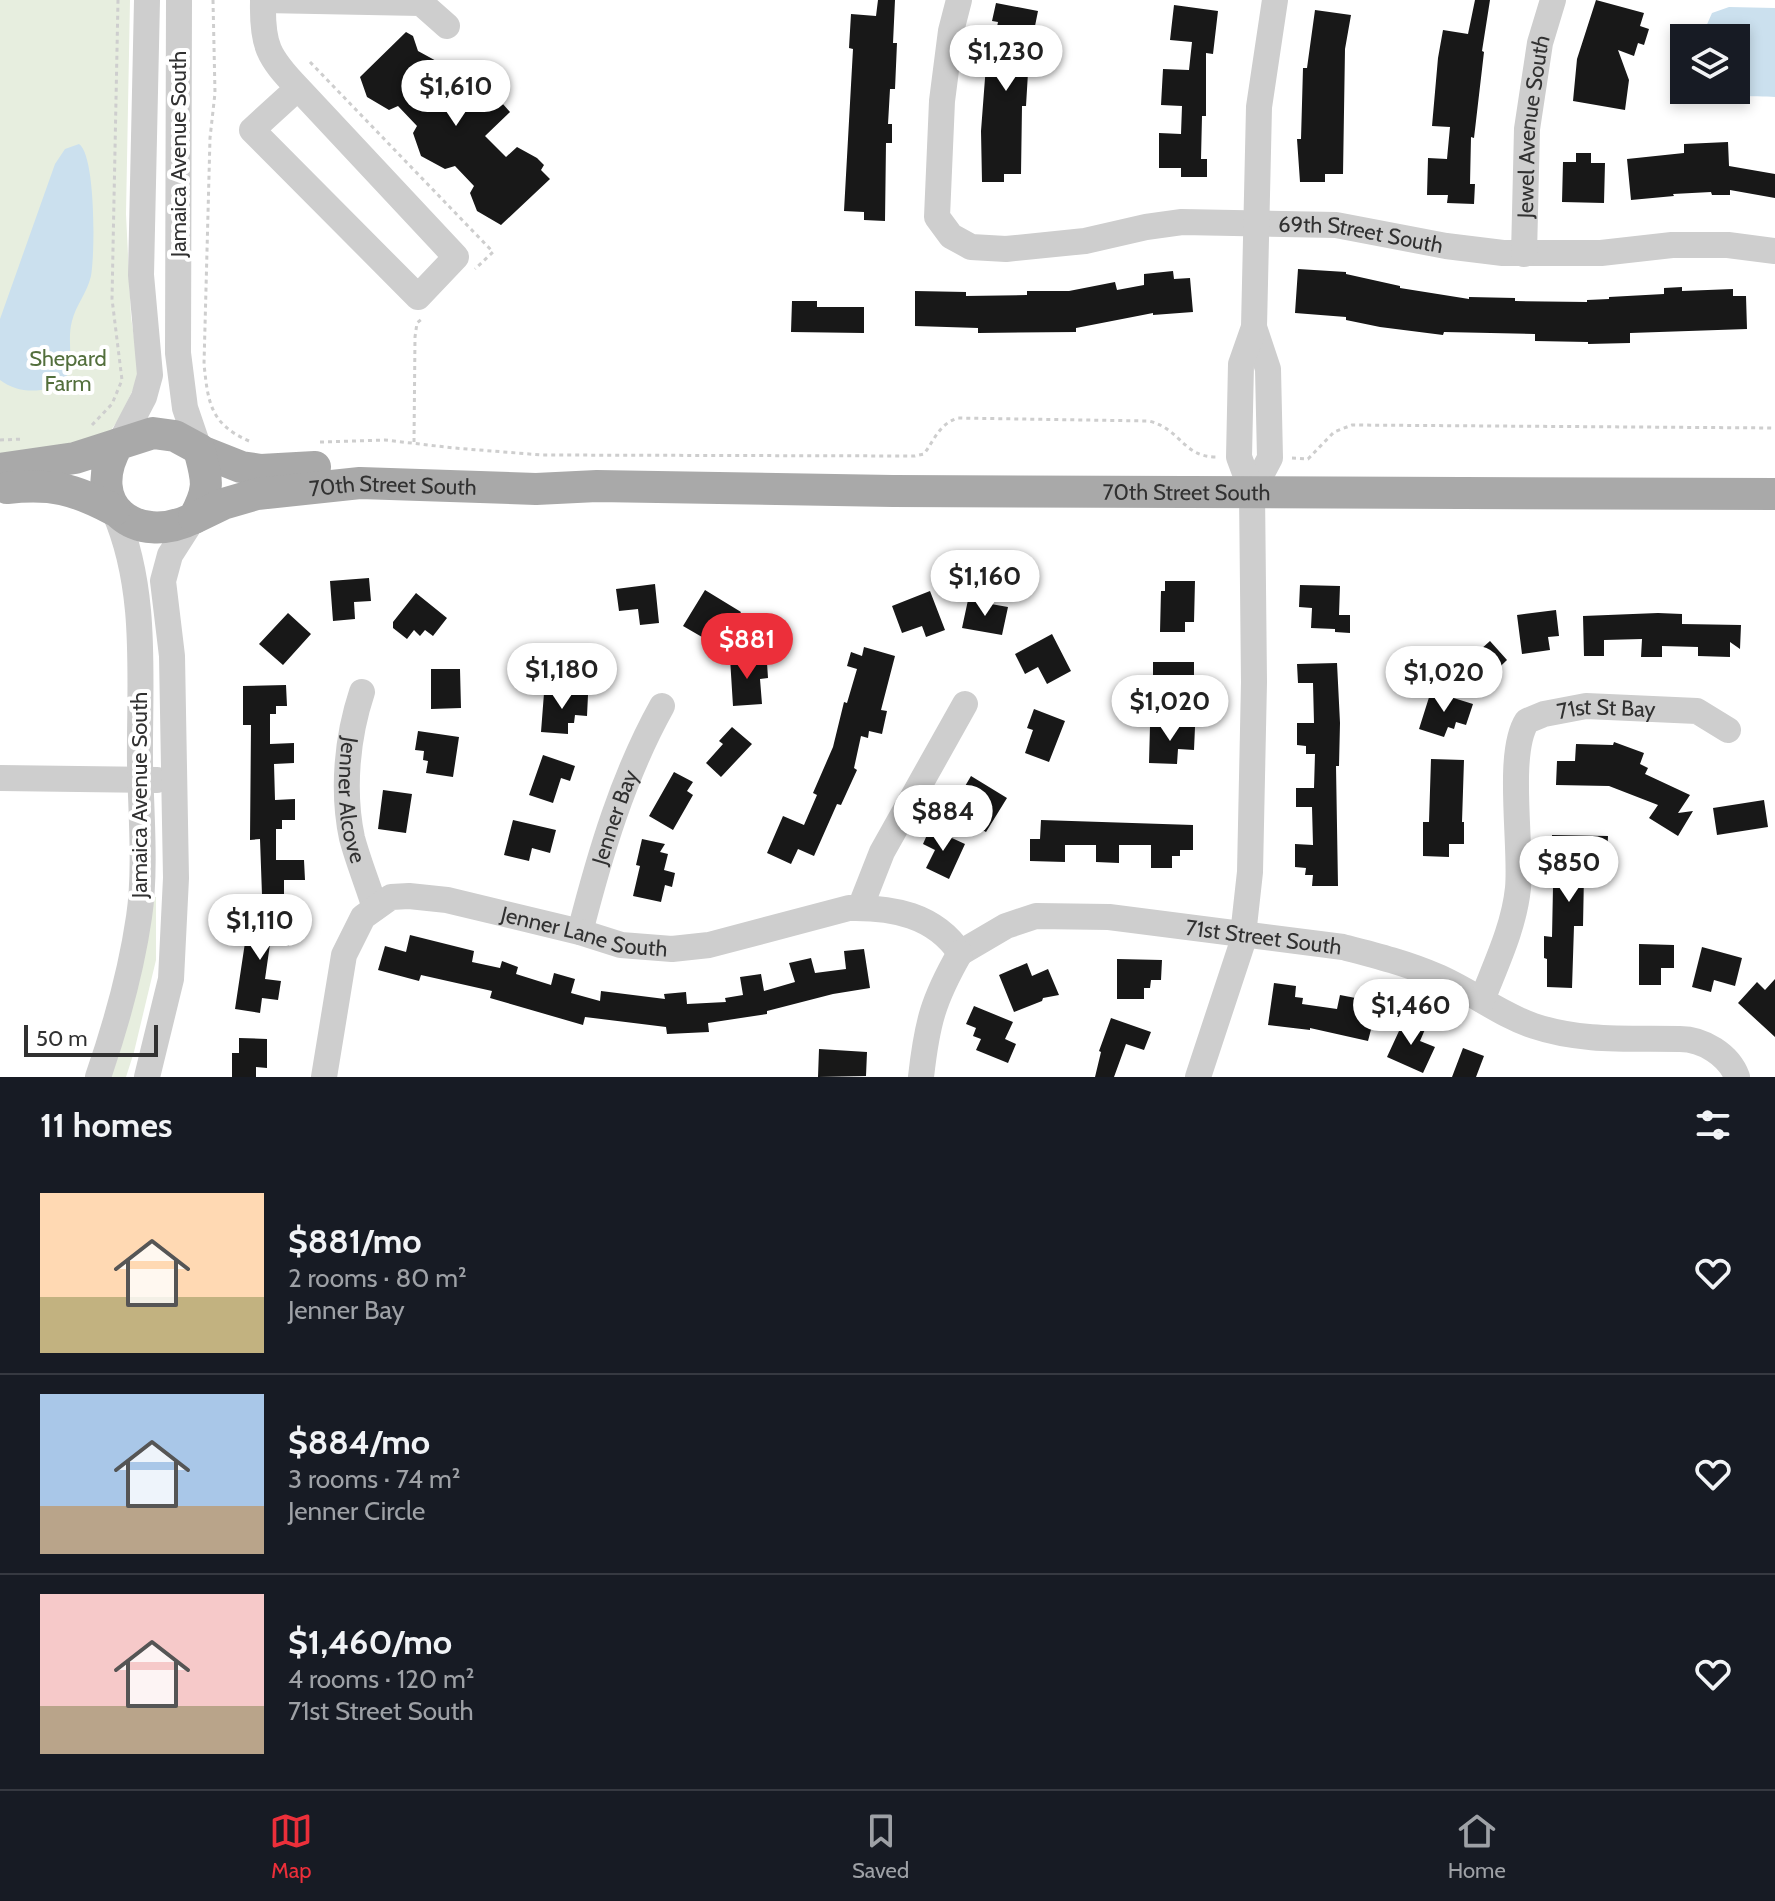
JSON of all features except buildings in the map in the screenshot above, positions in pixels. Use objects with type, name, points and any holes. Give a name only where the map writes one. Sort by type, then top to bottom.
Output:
[{"type":"main road","points":[[0,469],[64,461],[140,435],[158,433],[175,436],[199,449],[206,468],[207,486],[193,518],[176,526],[156,528],[139,525],[63,488],[37,485],[0,489]]},
{"type":"main road","points":[[114,511],[105,477],[119,444]]},
{"type":"main road","name":"70th Street South","points":[[199,449],[241,467],[261,470],[376,464],[597,486]]},
{"type":"main road","name":"70th Street South","points":[[193,518],[223,504],[257,494],[360,483],[536,489],[597,486],[893,491],[1775,494]]},
{"type":"street","name":"Jamaica Avenue South","points":[[119,444],[144,397],[150,375],[141,275],[147,0]]},
{"type":"street","name":"Jamaica Avenue South","points":[[179,0],[178,353],[185,408],[199,449]]},
{"type":"street","name":"69th Street South","points":[[959,0],[951,31],[942,101],[937,217],[951,236],[971,247],[1006,249],[1085,241],[1182,222],[1255,222],[1336,225],[1446,246],[1524,254],[1601,253],[1672,245],[1714,245],[1775,251]]},
{"type":"street","points":[[1198,1077],[1243,935],[1250,872],[1252,492],[1239,457],[1241,364],[1254,327],[1259,107],[1275,0]]},
{"type":"street","name":"Jewel Avenue South","points":[[1524,254],[1527,129],[1540,43],[1553,0]]},
{"type":"street","points":[[298,88],[252,130],[418,297],[456,257],[298,88],[274,63],[263,31],[263,1],[421,3],[447,26]]},
{"type":"street","points":[[1252,492],[1270,458],[1268,369],[1254,327]]},
{"type":"street","name":"Jamaica Avenue South","points":[[98,1077],[115,1026],[139,916],[141,780],[137,604],[129,549],[114,511]]},
{"type":"street","name":"Jamaica Avenue South","points":[[147,1077],[171,979],[176,878],[172,656],[163,581],[170,555],[193,518]]},
{"type":"street","name":"Jenner Alcove","points":[[362,692],[351,724],[347,799],[352,838],[375,908]]},
{"type":"street","points":[[860,908],[882,852],[965,704]]},
{"type":"street","name":"Jenner Bay","points":[[580,932],[604,842],[649,729],[662,706]]},
{"type":"street","name":"71st St Bay","points":[[1482,1000],[1510,928],[1518,887],[1517,743],[1527,721],[1544,714],[1586,706],[1697,711],[1728,730]]},
{"type":"street","points":[[0,778],[173,780]]},
{"type":"street","name":"Jenner Lane South","points":[[375,908],[391,897],[447,900],[621,945],[672,949],[709,945],[791,922],[860,908],[916,915],[950,938],[960,953]]},
{"type":"street","points":[[324,1077],[344,955],[363,917],[375,908]]},
{"type":"street","name":"71st Street South","points":[[960,953],[1006,926],[1036,916],[1109,917],[1343,947],[1381,956],[1438,976],[1532,1026],[1579,1038],[1687,1039],[1709,1047],[1732,1064],[1737,1077]]},
{"type":"street","points":[[921,1077],[926,1030],[938,991],[960,953]]},
{"type":"path","points":[[85,429],[105,413],[117,396],[122,380],[112,299],[118,0]]},
{"type":"path","points":[[213,0],[216,59],[210,138],[204,364],[207,395],[214,415],[225,428],[256,443]]},
{"type":"path","points":[[314,443],[385,440],[542,455],[915,456],[924,454],[938,430],[948,421],[974,418],[1149,421],[1164,425],[1198,456],[1239,457]]},
{"type":"path","points":[[1270,458],[1308,459],[1334,432],[1352,425],[1775,428]]},
{"type":"path","points":[[0,440],[24,439]]},
{"type":"green space","name":"Shepard Farm","points":[[0,0],[130,0],[126,214],[131,317],[138,364],[136,383],[119,419],[111,430],[98,439],[0,459]]},
{"type":"green space","points":[[150,896],[156,897],[156,960],[126,1077],[111,1077],[136,988]]},
{"type":"water","points":[[1729,7],[1775,8],[1775,97],[1750,96],[1750,24],[1707,24],[1712,13]]},
{"type":"water","points":[[79,144],[89,167],[93,248],[91,276],[72,321],[68,373],[55,386],[35,391],[19,389],[0,380],[0,319],[55,164],[65,149]]}]
